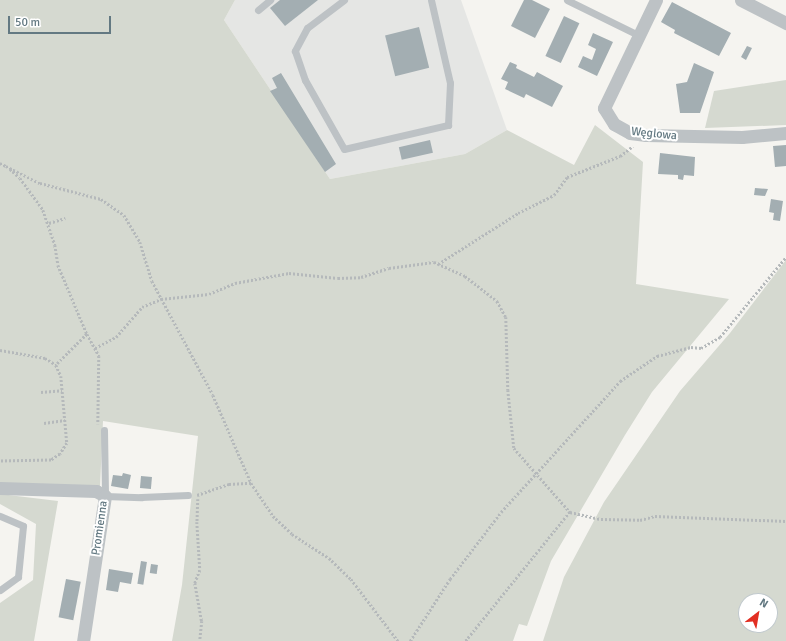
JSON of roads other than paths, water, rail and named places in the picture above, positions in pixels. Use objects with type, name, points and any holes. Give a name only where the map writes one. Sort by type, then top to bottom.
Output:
[{"type":"street","name":"Węglowa","points":[[656,0],[604,108],[614,124],[630,134],[643,135],[714,138],[786,133]]},
{"type":"street","points":[[741,0],[786,23]]},
{"type":"street","name":"Promienna","points":[[0,488],[96,491],[105,496],[83,641]]},
{"type":"lane","points":[[258,10],[270,0]]},
{"type":"lane","points":[[344,0],[307,28],[295,51],[305,80],[344,148],[448,125],[450,83],[430,0]]},
{"type":"lane","points":[[567,0],[638,35]]},
{"type":"lane","points":[[104,430],[105,496],[142,497],[188,495]]},
{"type":"lane","points":[[0,516],[23,526],[18,578],[0,590]]}]
